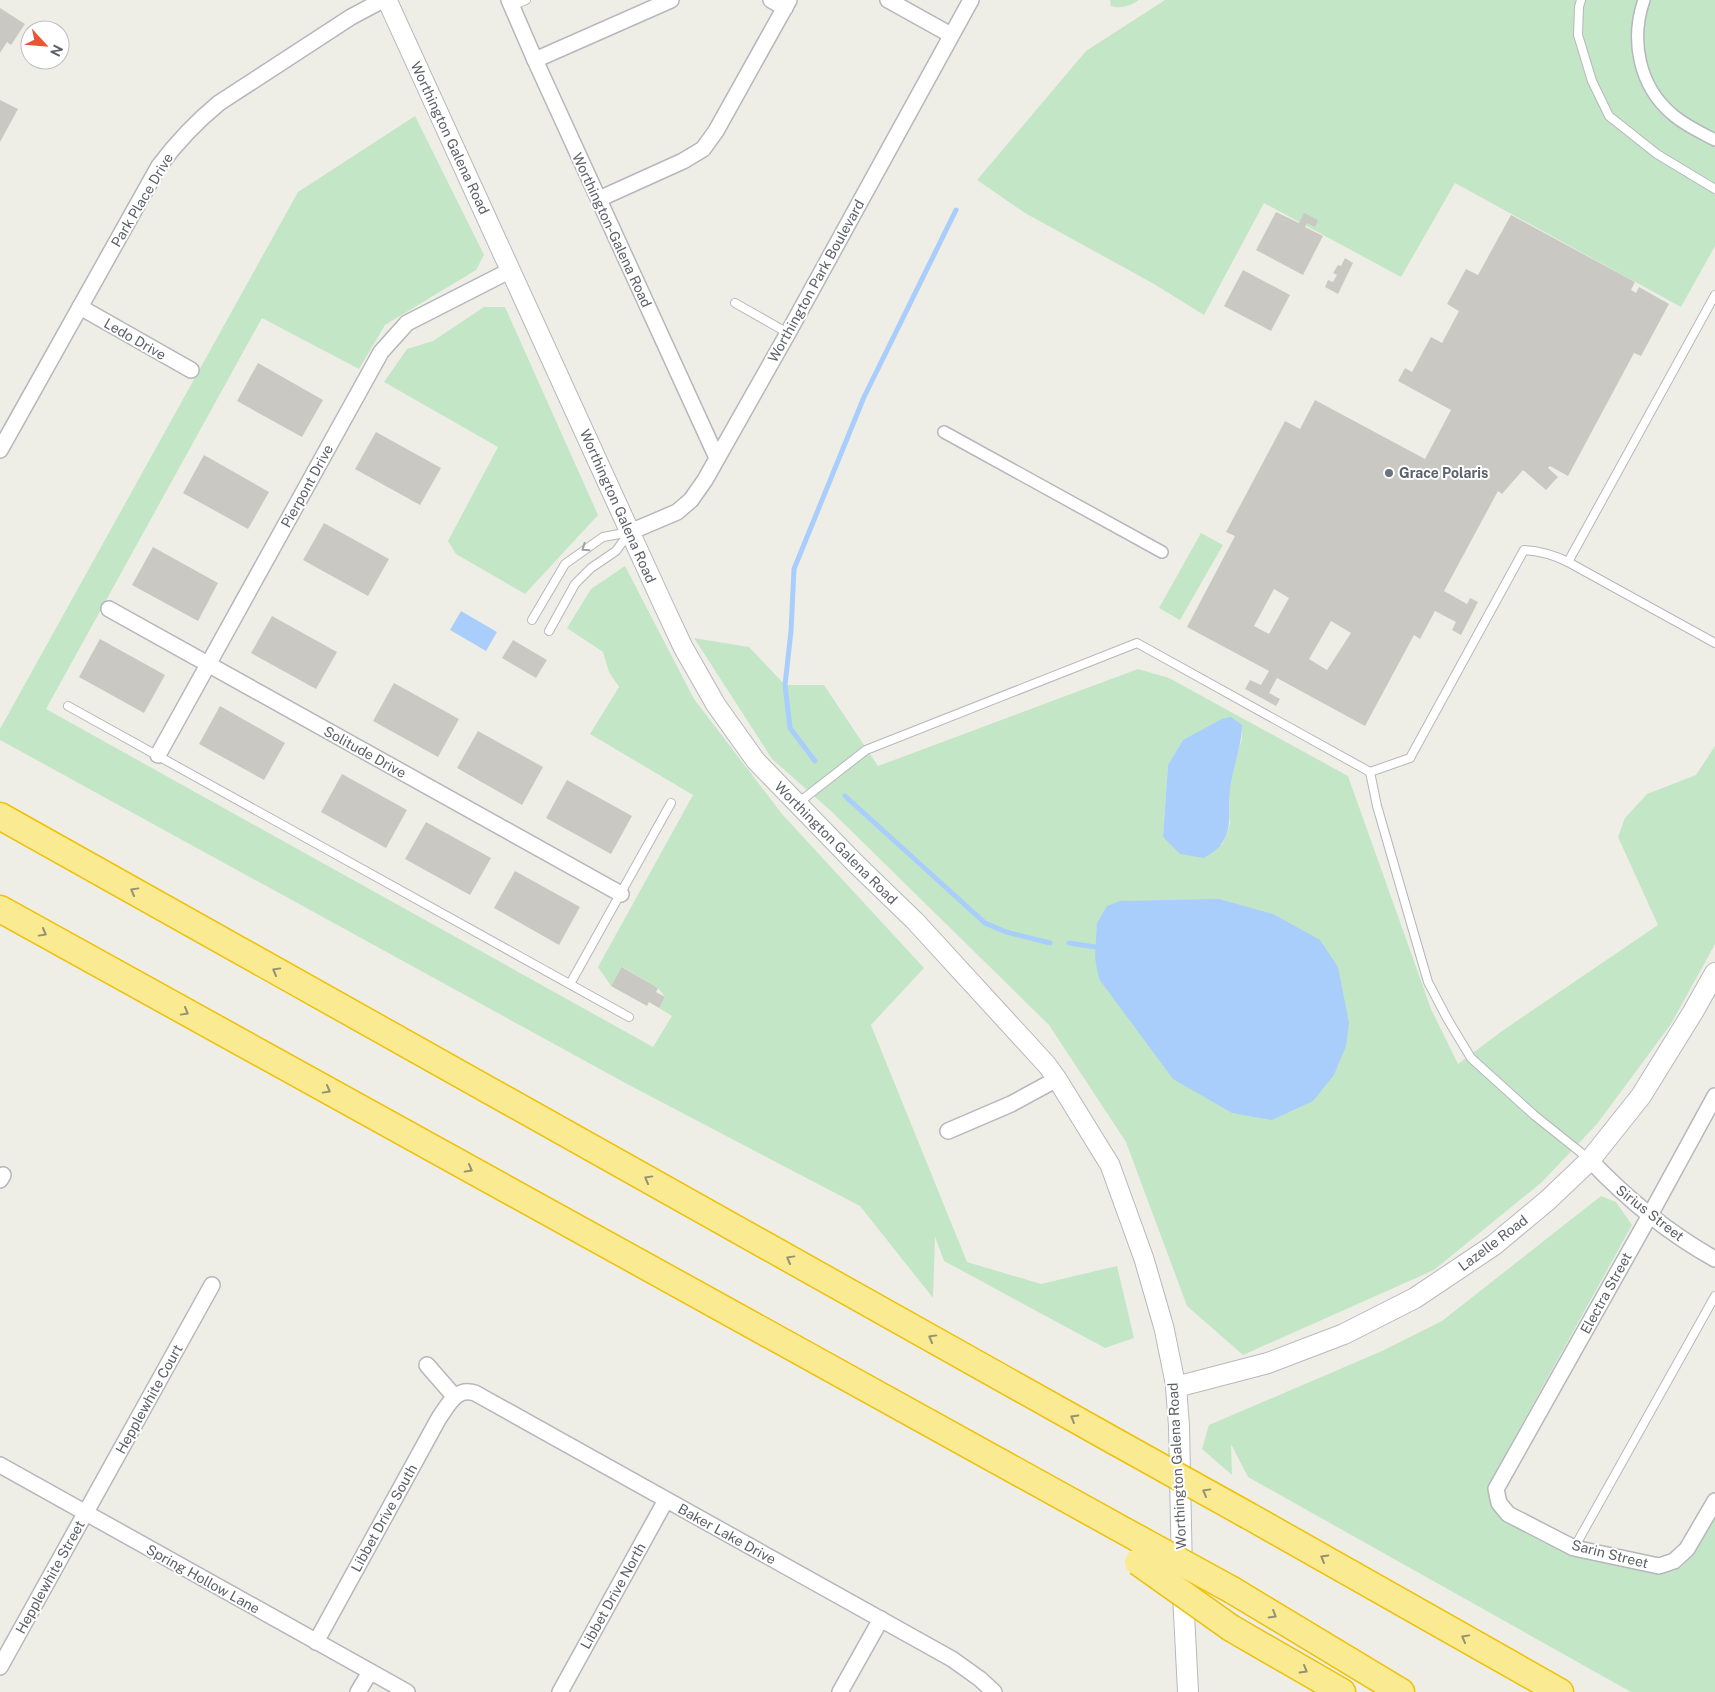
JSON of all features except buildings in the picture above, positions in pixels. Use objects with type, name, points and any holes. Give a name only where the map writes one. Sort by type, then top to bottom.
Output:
[{"type":"highway","points":[[0,816],[1560,1692]]},
{"type":"highway","points":[[0,909],[990,1455],[1138,1550],[1231,1628],[1342,1692]]},
{"type":"highway","points":[[1138,1550],[1232,1590],[1401,1692]]},
{"type":"highway","points":[[1508,1662],[1566,1692]]},
{"type":"main road","name":"Lazelle Road","points":[[1176,1388],[1268,1363],[1344,1334],[1415,1298],[1494,1245],[1548,1200],[1590,1160],[1641,1096],[1715,973]]},
{"type":"main road","name":"Worthington Galena Road","points":[[1176,1388],[1188,1692]]},
{"type":"street","name":"Park Place Drive","points":[[0,450],[159,166],[178,141],[219,102],[351,17],[383,0]]},
{"type":"street","name":"Worthington Galena Road","points":[[387,0],[683,647],[716,705],[756,761],[796,804],[915,921],[1057,1079],[1110,1165],[1147,1268],[1164,1328],[1176,1388]]},
{"type":"street","points":[[535,60],[671,0]]},
{"type":"street","points":[[599,200],[703,150],[716,131],[787,4],[771,0]]},
{"type":"street","points":[[888,0],[951,35]]},
{"type":"street","name":"Worthington Park Boulevard","points":[[630,532],[677,512],[691,500],[788,333],[971,0]]},
{"type":"street","points":[[1644,0],[1638,19],[1637,42],[1641,65],[1650,87],[1660,102],[1681,122],[1715,140]]},
{"type":"street","name":"Worthington-Galena Road","points":[[510,3],[717,458]]},
{"type":"street","name":"Pierpont Drive","points":[[158,755],[381,352],[407,323],[510,270]]},
{"type":"street","name":"Ledo Drive","points":[[80,307],[191,370]]},
{"type":"street","points":[[944,432],[1162,552]]},
{"type":"street","name":"Solitude Drive","points":[[109,610],[621,894]]},
{"type":"street","points":[[948,1131],[1011,1104],[1057,1079]]},
{"type":"street","name":"Electra Street","points":[[1496,1489],[1715,1096]]},
{"type":"street","name":"Sirius Street","points":[[1590,1160],[1612,1183],[1650,1215],[1715,1259]]},
{"type":"street","name":"Hepplewhite Court","points":[[86,1514],[212,1285]]},
{"type":"street","points":[[427,1365],[454,1396]]},
{"type":"street","name":"Baker Lake Drive","points":[[454,1396],[460,1392],[468,1391],[475,1393],[952,1659],[980,1679],[994,1692]]},
{"type":"street","name":"Libbet Drive South","points":[[316,1642],[439,1418],[454,1396]]},
{"type":"street","name":"Spring Hollow Lane","points":[[0,1465],[407,1692]]},
{"type":"street","name":"Sarin Street","points":[[1496,1489],[1499,1503],[1508,1514],[1574,1548],[1659,1566],[1674,1561],[1687,1549],[1715,1501]]},
{"type":"street","name":"Libbet Drive North","points":[[560,1692],[666,1500]]},
{"type":"street","name":"Hepplewhite Street","points":[[0,1667],[86,1514]]},
{"type":"street","points":[[840,1692],[881,1619]]},
{"type":"street","points":[[358,1692],[370,1672]]},
{"type":"lane","points":[[510,3],[526,0]]},
{"type":"lane","points":[[1581,0],[1578,35],[1592,81],[1609,116],[1657,154],[1715,189]]},
{"type":"lane","points":[[1568,562],[1715,295]]},
{"type":"lane","points":[[735,303],[788,333]]},
{"type":"lane","points":[[532,620],[565,564],[603,537],[630,532]]},
{"type":"lane","points":[[549,631],[575,584],[616,550],[630,532]]},
{"type":"lane","points":[[796,804],[866,750],[1137,643],[1370,772],[1410,758],[1524,550],[1554,555],[1715,643]]},
{"type":"lane","points":[[68,706],[629,1017]]},
{"type":"lane","points":[[1370,772],[1377,806],[1428,982],[1448,1020],[1471,1058],[1534,1115],[1590,1160]]},
{"type":"lane","points":[[570,984],[671,803]]},
{"type":"lane","points":[[1574,1548],[1715,1296]]},
{"type":"green space","points":[[1110,0],[1139,0],[1129,5],[1118,7],[1111,6]]},
{"type":"green space","points":[[1165,0],[1715,0],[1715,246],[1681,307],[1455,183],[1401,277],[1264,203],[1204,315],[1154,284],[1025,213],[977,180],[1086,51]]},
{"type":"green space","points":[[415,116],[484,255],[476,270],[385,325],[359,369],[262,318],[46,709],[653,1047],[672,1016],[659,1008],[665,997],[658,988],[623,967],[611,986],[598,967],[693,795],[590,734],[619,687],[609,672],[603,652],[567,628],[591,589],[625,566],[694,699],[782,814],[924,968],[871,1025],[967,1262],[1041,1284],[1117,1266],[1134,1338],[1105,1348],[944,1261],[935,1237],[933,1298],[860,1206],[629,1085],[0,740],[0,729],[298,192]]},
{"type":"green space","points":[[484,307],[505,307],[598,515],[525,594],[456,554],[448,541],[498,447],[384,382],[407,349],[433,341]]},
{"type":"green space","points":[[1201,533],[1223,545],[1180,620],[1159,608]]},
{"type":"green space","points":[[694,638],[749,647],[785,685],[824,685],[878,766],[1138,669],[1169,678],[1348,776],[1431,1009],[1458,1064],[1502,1031],[1658,925],[1618,837],[1625,818],[1647,794],[1696,775],[1715,746],[1715,944],[1671,1024],[1597,1124],[1542,1182],[1434,1270],[1243,1355],[1187,1306],[1126,1142],[1049,1025],[831,811],[772,759]],"holes":[[[1242,725],[1242,739],[1234,765],[1229,792],[1230,824],[1222,845],[1163,838],[1168,765],[1183,740]]]},
{"type":"green space","points":[[1601,1196],[1616,1202],[1632,1225],[1496,1471],[1492,1479],[1489,1495],[1496,1511],[1514,1526],[1538,1540],[1561,1550],[1593,1560],[1644,1571],[1663,1573],[1675,1570],[1686,1562],[1696,1549],[1715,1513],[1715,1692],[1631,1692],[1248,1477],[1231,1444],[1232,1475],[1202,1449],[1209,1425],[1382,1351],[1442,1321]]},
{"type":"water","points":[[461,611],[497,632],[486,651],[450,630]]},
{"type":"water","points":[[1231,717],[1242,725],[1231,782],[1229,823],[1226,836],[1219,847],[1204,858],[1180,854],[1163,837],[1168,765],[1183,740],[1222,719]]},
{"type":"water","points":[[1219,899],[1273,914],[1320,940],[1338,967],[1349,1023],[1346,1046],[1334,1075],[1313,1101],[1272,1120],[1232,1113],[1173,1079],[1099,979],[1095,958],[1097,923],[1107,906],[1120,901]]},
{"type":"waterway","points":[[815,761],[790,728],[785,685],[791,631],[794,569],[864,397],[956,210]]},
{"type":"waterway","points":[[845,796],[985,923],[1006,932],[1050,943]]},
{"type":"waterway","points":[[1069,943],[1095,947]]},
{"type":"place","name":"Grace Polaris","points":[[1389,473]]}]
